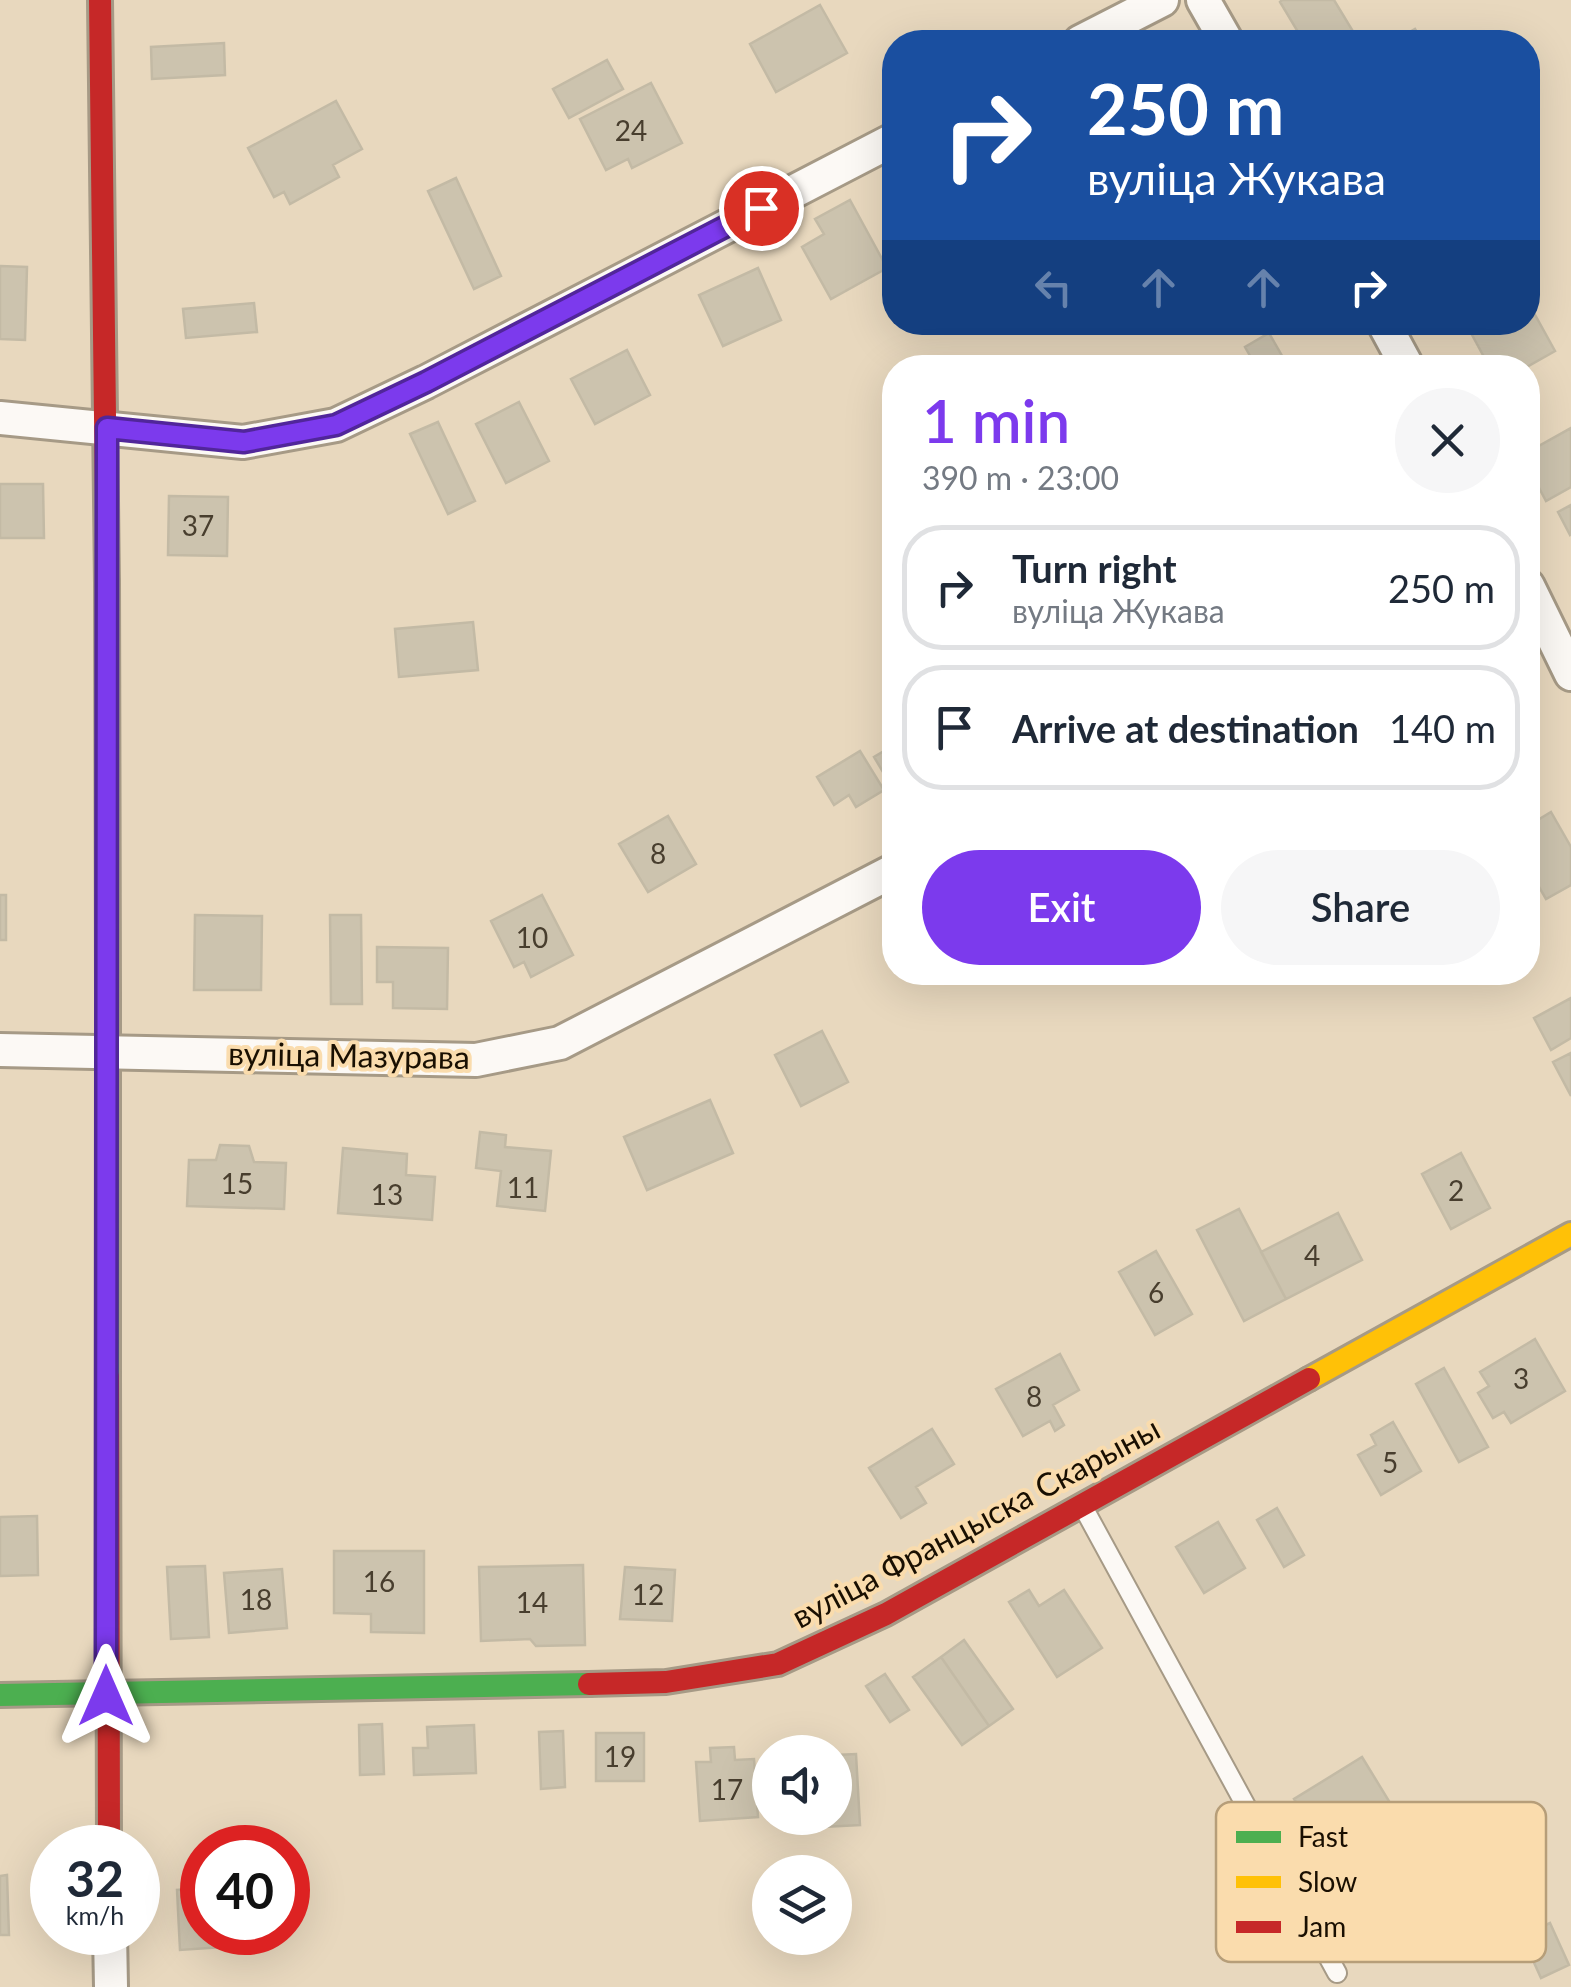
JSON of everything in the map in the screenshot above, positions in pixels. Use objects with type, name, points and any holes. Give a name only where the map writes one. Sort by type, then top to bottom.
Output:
[{"type":"street","points":[[100,0],[107,428],[109,1825]]},
{"type":"street","points":[[1103,30],[1162,0]]},
{"type":"street","points":[[1203,0],[1220,30]]},
{"type":"street","points":[[0,418],[244,442],[336,425],[882,145]]},
{"type":"street","points":[[1540,611],[1571,674]]},
{"type":"street","name":"вуліца Мазурава","points":[[0,1050],[476,1060],[560,1043],[882,877]]},
{"type":"street","name":"вуліца Францыска Скарыны","points":[[0,1695],[106,1696],[666,1682],[778,1664],[886,1614],[1571,1234]]},
{"type":"street","points":[[110,1955],[111,1987]]},
{"type":"lane","points":[[1082,1505],[1244,1802]]},
{"type":"lane","points":[[1331,1962],[1337,1973]]},
{"type":"building","points":[[1334,0],[1352,30],[1297,30],[1280,2]]},
{"type":"building","points":[[820,5],[847,53],[776,92],[750,44]]},
{"type":"building","points":[[224,43],[225,75],[152,79],[151,47]]},
{"type":"building","points":[[607,60],[623,89],[569,118],[553,89]]},
{"type":"building","points":[[651,83],[682,143],[632,168],[628,159],[606,170],[580,119]]},
{"type":"building","points":[[336,101],[362,149],[333,165],[339,177],[290,204],[284,192],[274,197],[248,148]]},
{"type":"building","points":[[456,178],[501,276],[474,289],[428,191]]},
{"type":"building","points":[[850,200],[882,259],[882,271],[831,299],[802,247],[824,234],[815,219]]},
{"type":"building","points":[[0,266],[27,267],[25,340],[0,339]]},
{"type":"building","points":[[758,268],[781,320],[723,346],[699,295]]},
{"type":"building","points":[[254,303],[257,332],[186,338],[183,309]]},
{"type":"building","points":[[1540,324],[1555,351],[1540,360],[1540,355],[1483,355],[1472,335],[1540,335]]},
{"type":"building","points":[[1270,335],[1282,355],[1250,355],[1245,347]]},
{"type":"building","points":[[627,350],[650,395],[595,424],[571,379]]},
{"type":"building","points":[[519,402],[549,461],[506,483],[476,424]]},
{"type":"building","points":[[438,422],[475,501],[448,514],[410,434]]},
{"type":"building","points":[[1571,428],[1571,487],[1546,501],[1540,490],[1540,445]]},
{"type":"building","points":[[0,484],[43,484],[44,538],[0,538]]},
{"type":"building","points":[[169,496],[228,497],[227,556],[168,555]]},
{"type":"building","points":[[1571,505],[1571,534],[1570,535],[1558,512]]},
{"type":"building","points":[[473,622],[478,670],[399,677],[395,629]]},
{"type":"building","points":[[860,751],[882,791],[856,807],[849,795],[834,805],[817,777]]},
{"type":"building","points":[[882,752],[882,770],[874,757]]},
{"type":"building","points":[[1551,812],[1571,847],[1571,885],[1546,899],[1540,889],[1540,819]]},
{"type":"building","points":[[668,816],[696,864],[648,892],[619,844]]},
{"type":"building","points":[[0,895],[6,895],[6,940],[0,940]]},
{"type":"building","points":[[542,895],[573,955],[531,977],[524,962],[514,967],[491,921]]},
{"type":"building","points":[[195,915],[262,916],[261,990],[194,990]]},
{"type":"building","points":[[330,915],[361,915],[362,1004],[331,1004]]},
{"type":"building","points":[[377,947],[448,948],[447,1009],[393,1008],[393,982],[377,982]]},
{"type":"building","points":[[1571,998],[1571,1038],[1551,1050],[1534,1018]]},
{"type":"building","points":[[822,1031],[848,1082],[801,1106],[775,1055]]},
{"type":"building","points":[[1571,1053],[1571,1096],[1553,1062]]},
{"type":"building","points":[[710,1100],[733,1153],[647,1190],[624,1137]]},
{"type":"building","points":[[480,1132],[506,1135],[505,1147],[551,1151],[545,1211],[497,1206],[501,1171],[476,1168]]},
{"type":"building","points":[[220,1145],[249,1146],[254,1162],[286,1163],[284,1209],[187,1206],[189,1160],[216,1160]]},
{"type":"building","points":[[343,1148],[407,1154],[406,1175],[435,1177],[432,1220],[338,1213]]},
{"type":"building","points":[[1461,1153],[1490,1208],[1451,1229],[1422,1174]]},
{"type":"building","points":[[1239,1209],[1286,1299],[1244,1321],[1197,1230]]},
{"type":"building","points":[[1338,1213],[1362,1260],[1286,1299],[1261,1252]]},
{"type":"building","points":[[1156,1251],[1192,1314],[1155,1335],[1119,1272]]},
{"type":"building","points":[[1535,1339],[1565,1391],[1511,1423],[1504,1412],[1493,1418],[1478,1393],[1489,1386],[1480,1372]]},
{"type":"building","points":[[1060,1354],[1079,1390],[1053,1405],[1064,1425],[1055,1431],[1050,1421],[1023,1436],[996,1389]]},
{"type":"building","points":[[1444,1368],[1488,1447],[1459,1462],[1416,1384]]},
{"type":"building","points":[[1393,1422],[1421,1471],[1381,1495],[1358,1455],[1376,1445],[1371,1435]]},
{"type":"building","points":[[932,1429],[954,1464],[916,1487],[926,1503],[901,1518],[869,1468]]},
{"type":"building","points":[[1277,1508],[1304,1555],[1284,1567],[1257,1520]]},
{"type":"building","points":[[37,1516],[38,1575],[0,1576],[0,1517]]},
{"type":"building","points":[[1218,1522],[1245,1568],[1204,1593],[1176,1547]]},
{"type":"building","points":[[334,1551],[424,1551],[424,1633],[371,1632],[371,1614],[334,1613]]},
{"type":"building","points":[[583,1565],[585,1645],[536,1646],[530,1639],[481,1641],[479,1567]]},
{"type":"building","points":[[205,1566],[209,1637],[171,1639],[167,1567]]},
{"type":"building","points":[[625,1567],[675,1570],[672,1621],[620,1619]]},
{"type":"building","points":[[282,1569],[287,1628],[229,1633],[224,1573]]},
{"type":"building","points":[[1029,1590],[1039,1606],[1064,1590],[1102,1648],[1057,1677],[1009,1602]]},
{"type":"building","points":[[964,1640],[1013,1709],[989,1726],[941,1657]]},
{"type":"building","points":[[941,1657],[989,1726],[962,1745],[913,1677]]},
{"type":"building","points":[[885,1674],[909,1710],[890,1722],[866,1686]]},
{"type":"building","points":[[382,1724],[384,1774],[360,1775],[359,1725]]},
{"type":"building","points":[[474,1725],[476,1773],[414,1775],[413,1748],[428,1748],[427,1727]]},
{"type":"building","points":[[563,1731],[565,1787],[541,1789],[539,1732]]},
{"type":"building","points":[[596,1733],[644,1733],[644,1781],[596,1781]]},
{"type":"building","points":[[734,1747],[735,1760],[752,1759],[752,1817],[700,1821],[696,1762],[711,1762],[710,1748]]},
{"type":"building","points":[[852,1754],[856,1754],[860,1825],[852,1825]]},
{"type":"building","points":[[1362,1757],[1390,1802],[1296,1802],[1294,1799]]},
{"type":"building","points":[[7,1875],[9,1935],[0,1935],[0,1876]]},
{"type":"building","points":[[177,1890],[180,1890],[180,1950]]},
{"type":"building","points":[[1550,1923],[1569,1965],[1541,1978],[1534,1962],[1546,1962],[1546,1925]]},
{"type":"traffic: fast","points":[[108,995],[108,1377]]},
{"type":"traffic: fast","points":[[0,1695],[589,1684]]},
{"type":"traffic: slow","points":[[107,583],[108,995]]},
{"type":"traffic: slow","points":[[1309,1379],[1571,1234]]},
{"type":"traffic: jam","points":[[100,0],[107,583]]},
{"type":"traffic: jam","points":[[108,1377],[109,1825]]},
{"type":"traffic: jam","points":[[589,1684],[666,1682],[778,1664],[886,1614],[1309,1379]]},
{"type":"route","points":[[106,1696],[107,428],[244,442],[336,425],[761,208]]}]
